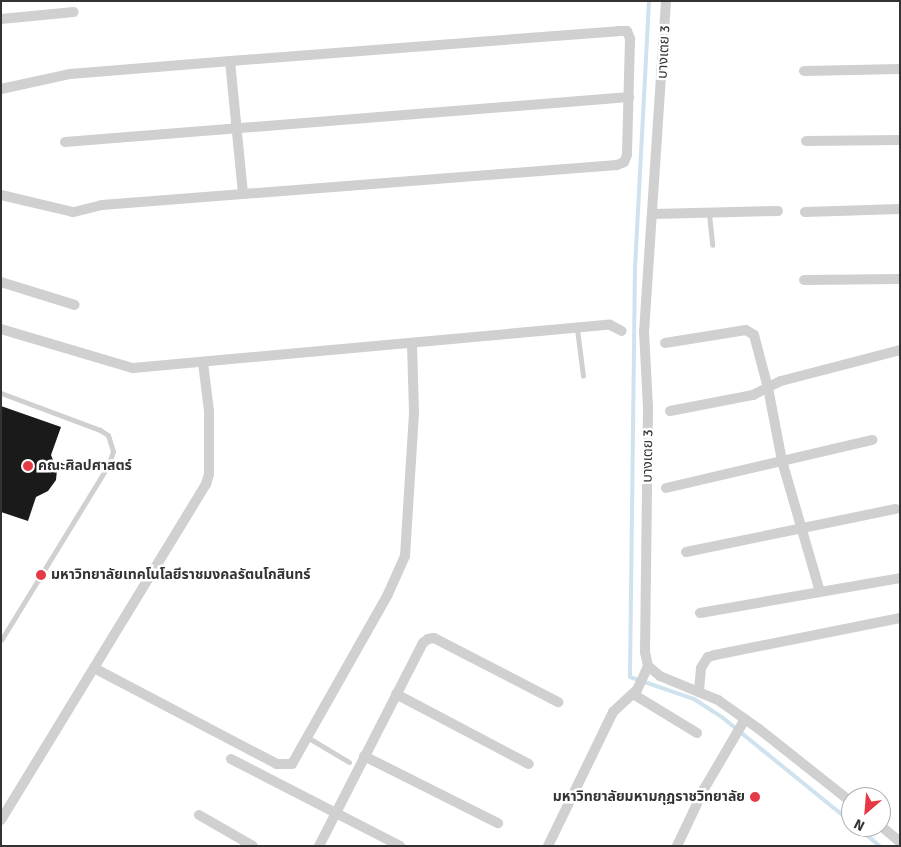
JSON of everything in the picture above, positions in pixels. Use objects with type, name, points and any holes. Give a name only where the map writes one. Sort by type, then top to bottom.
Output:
[{"type":"street","name":"บางเตย 3","points":[[648,666],[645,652],[648,407],[644,331],[654,214],[666,1]]},
{"type":"street","points":[[1,20],[74,12]]},
{"type":"street","points":[[1,89],[70,74],[230,61],[627,31],[630,39],[627,155],[624,162],[617,165],[102,205],[73,212],[1,196]]},
{"type":"street","points":[[230,61],[243,193]]},
{"type":"street","points":[[804,71],[900,69]]},
{"type":"street","points":[[65,142],[629,97]]},
{"type":"street","points":[[806,141],[900,140]]},
{"type":"street","points":[[805,212],[900,209]]},
{"type":"street","points":[[654,214],[778,211]]},
{"type":"street","points":[[804,280],[900,278]]},
{"type":"street","points":[[1,282],[75,305]]},
{"type":"street","points":[[1,329],[116,365],[133,368],[610,325],[622,331]]},
{"type":"street","points":[[666,342],[746,330],[750,332],[768,388],[782,461],[799,529],[820,592]]},
{"type":"street","points":[[94,668],[277,764],[292,764],[391,587],[405,556],[414,412],[412,344]]},
{"type":"street","points":[[670,411],[753,396],[781,381],[900,350]]},
{"type":"street","points":[[1,820],[206,484],[210,474],[209,411],[203,363]]},
{"type":"street","points":[[666,488],[873,440]]},
{"type":"street","points":[[686,552],[896,509]]},
{"type":"street","points":[[700,613],[900,578]]},
{"type":"street","points":[[698,690],[701,668],[708,658],[715,654],[900,618]]},
{"type":"street","points":[[318,846],[423,642],[434,638],[558,702]]},
{"type":"street","points":[[548,846],[613,712],[635,692],[648,666],[660,676],[698,690],[841,795]]},
{"type":"street","points":[[635,692],[697,733]]},
{"type":"street","points":[[396,694],[529,764]]},
{"type":"street","points":[[677,846],[730,744],[743,723]]},
{"type":"street","points":[[364,756],[498,823]]},
{"type":"street","points":[[231,758],[400,846]]},
{"type":"street","points":[[199,815],[253,846]]},
{"type":"lane","points":[[710,214],[712,245]]},
{"type":"lane","points":[[577,329],[583,376]]},
{"type":"lane","points":[[1,393],[100,430],[108,435],[113,451],[109,464],[1,640]]},
{"type":"lane","points":[[307,736],[349,762]]},
{"type":"building","name":"คณะศิลปศาสตร์","points":[[1,406],[61,427],[51,455],[57,470],[56,480],[48,491],[36,497],[28,521],[1,512]]},
{"type":"waterway","points":[[649,1],[635,266],[630,677],[694,699],[723,718],[841,814]]},
{"type":"waterway","points":[[869,837],[880,846]]},
{"type":"place","name":"คณะศิลปศาสตร์","points":[[28,466]]},
{"type":"place","name":"มหาวิทยาลัยเทคโนโลยีราชมงคลรัตนโกสินทร์","points":[[41,575]]},
{"type":"place","name":"มหาวิทยาลัยมหามกุฏราชวิทยาลัย","points":[[755,797]]}]
